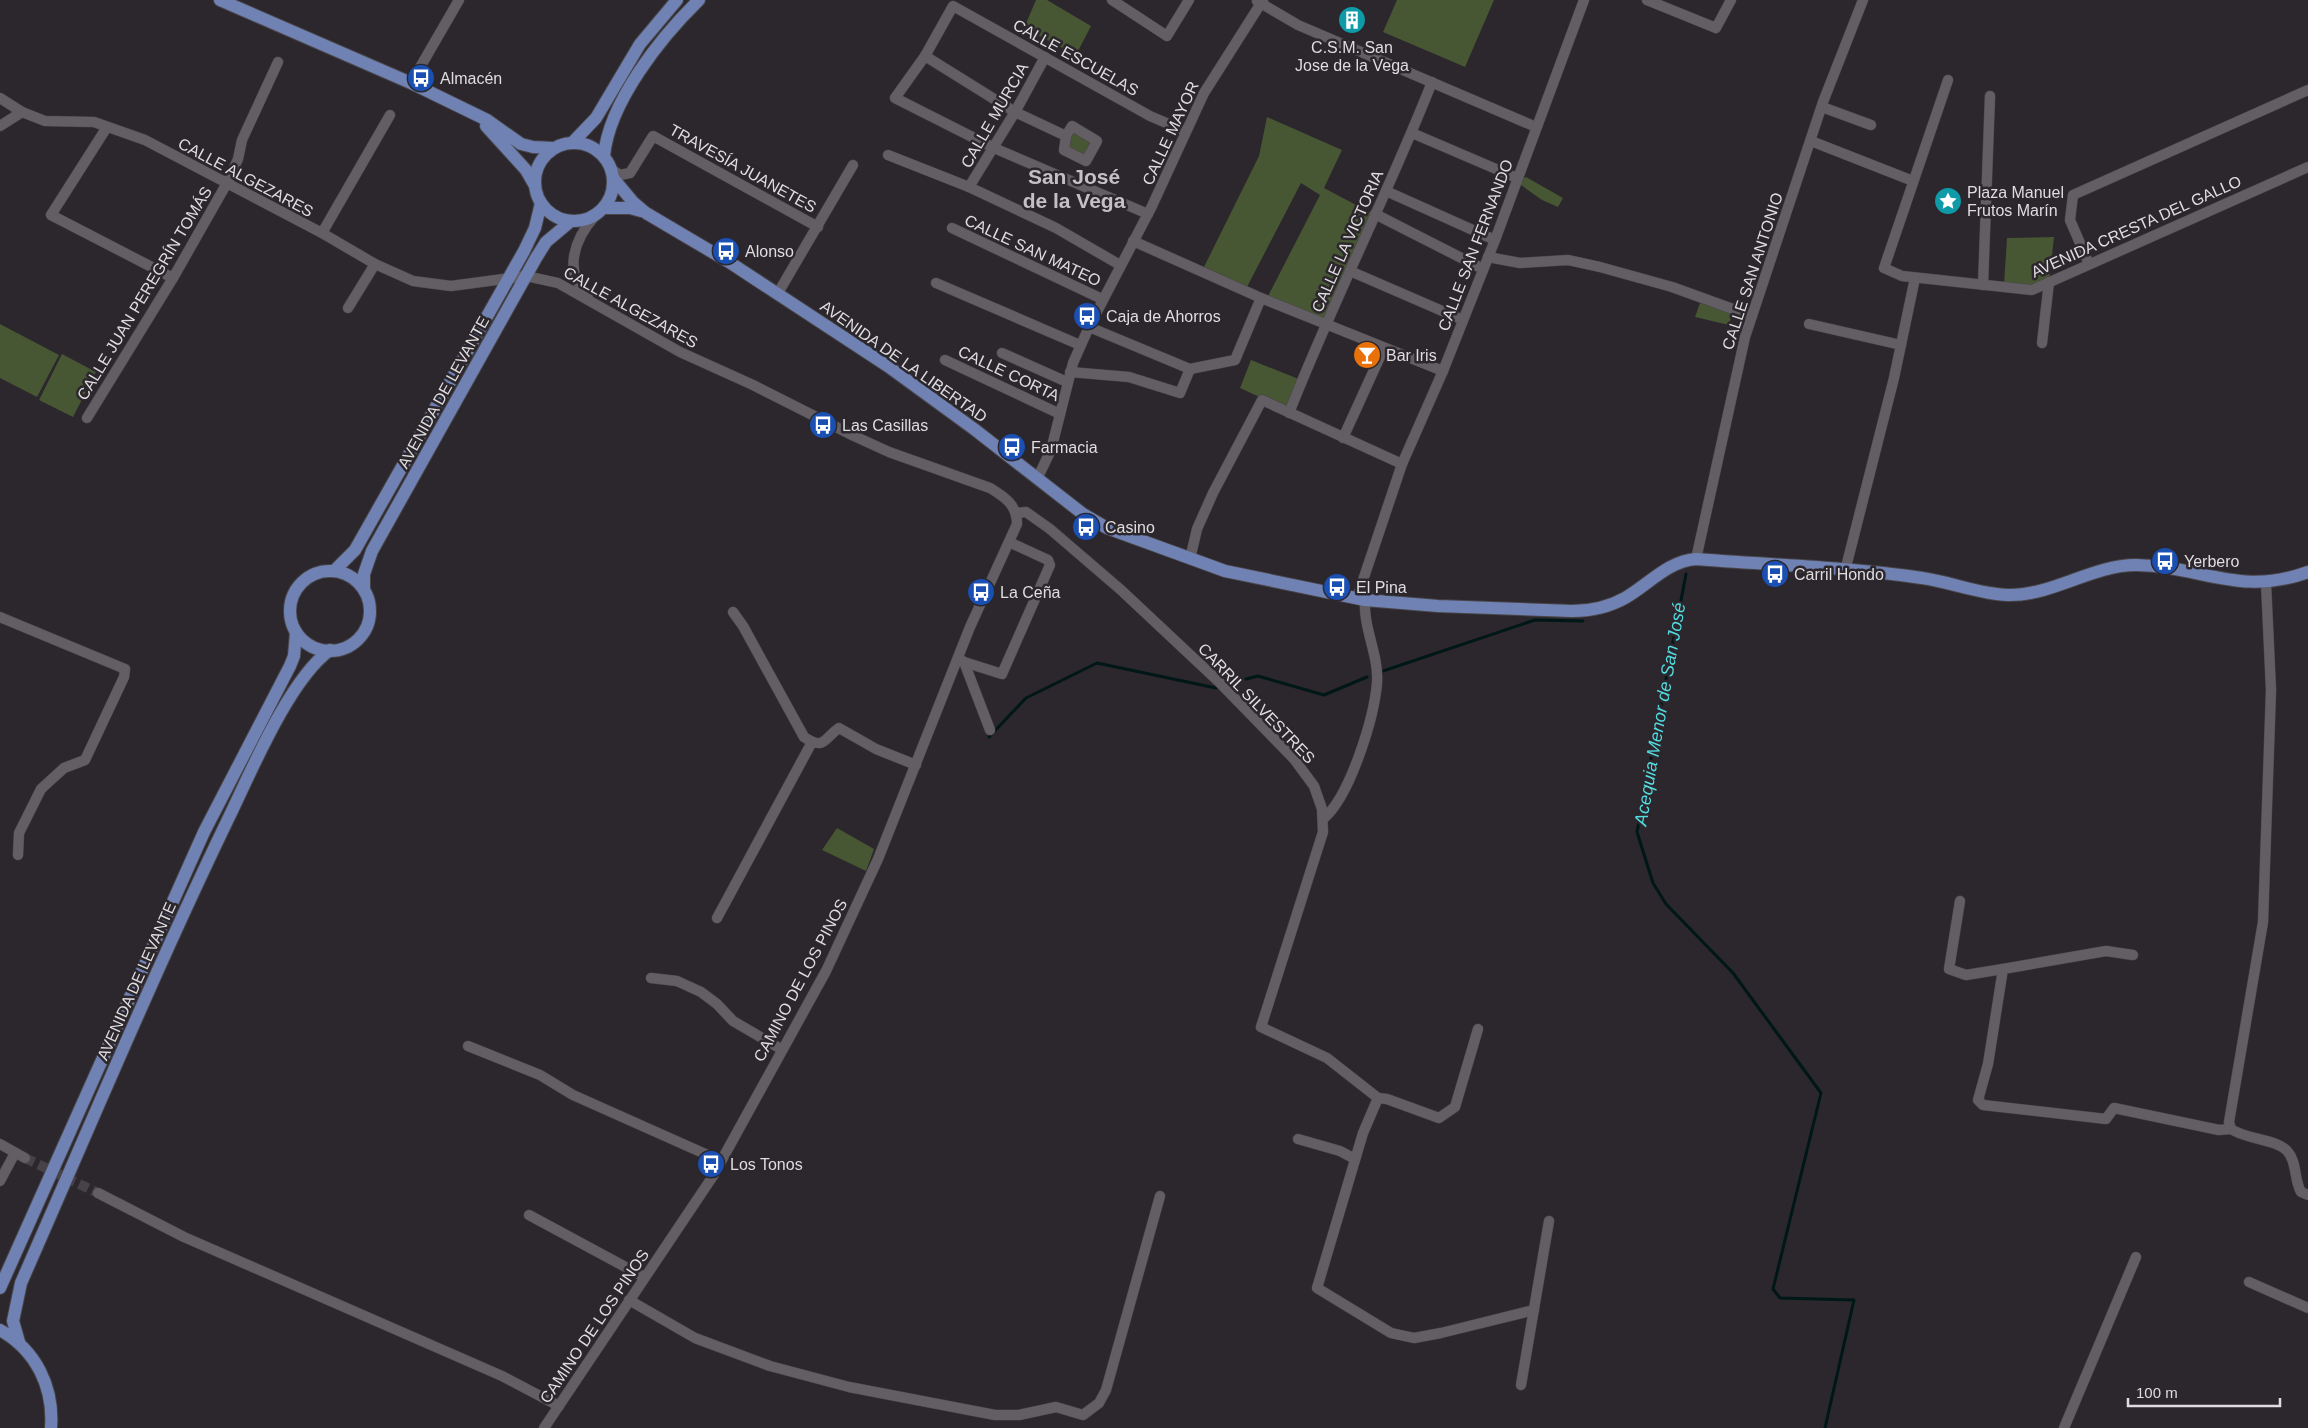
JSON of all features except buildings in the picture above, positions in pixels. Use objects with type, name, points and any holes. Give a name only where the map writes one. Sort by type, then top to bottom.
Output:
[{"type":"main road","points":[[220,0],[411,83],[496,126],[521,144],[533,148],[553,148],[573,142],[596,118],[640,44],[677,0]]},
{"type":"main road","points":[[604,156],[607,133],[638,76],[661,41],[698,0]]},
{"type":"main road","points":[[473,115],[526,170],[534,184],[540,203],[550,214],[570,221],[587,219],[599,212],[612,194],[612,174],[604,156],[590,146],[573,142]]},
{"type":"main road","points":[[534,184],[539,163],[553,148]]},
{"type":"main road","name":"AVENIDA DE LA LIBERTAD","points":[[612,174],[633,202],[646,213],[778,293],[896,372],[1098,524],[1190,559],[1237,574],[1361,599],[1438,606],[1563,611],[1588,610],[1615,603],[1675,564],[1696,559],[1923,578],[2006,595],[2030,593],[2103,570],[2128,566],[2167,568],[2242,582],[2266,583],[2308,572]]},
{"type":"main road","name":"AVENIDA DE LEVANTE","points":[[334,571],[355,550],[510,277],[535,228],[540,203]]},
{"type":"main road","name":"AVENIDA DE LA LIBERTAD","points":[[599,212],[630,208],[646,213]]},
{"type":"main road","name":"AVENIDA DE LEVANTE","points":[[364,590],[364,574],[372,551],[546,242],[570,221]]},
{"type":"main road","points":[[334,571],[348,575],[364,590],[369,610],[364,630],[350,645],[330,650],[314,648],[296,632],[290,611],[296,590],[312,575],[334,571]]},
{"type":"main road","name":"AVENIDA DE LEVANTE","points":[[0,1288],[204,832],[290,666],[294,656],[296,632]]},
{"type":"main road","name":"AVENIDA DE LEVANTE","points":[[19,1342],[13,1321],[21,1283],[168,947],[242,789],[298,683],[312,665],[330,650]]},
{"type":"main road","points":[[0,1330],[19,1342],[39,1367],[50,1398],[51,1428]]},
{"type":"street","points":[[411,83],[458,0]]},
{"type":"street","points":[[1112,0],[1167,36],[1189,0]]},
{"type":"street","name":"CALLE SAN FERNANDO","points":[[1361,599],[1402,464],[1443,371],[1495,240],[1584,0]]},
{"type":"street","points":[[1647,0],[1716,28],[1731,0]]},
{"type":"street","name":"CALLE SAN ANTONIO","points":[[1696,559],[1745,337],[1810,140],[1864,0]]},
{"type":"street","points":[[1260,1],[1298,25],[1536,127]]},
{"type":"street","name":"CALLE MAYOR","points":[[1038,479],[1046,463],[1068,377],[1080,345],[1102,299],[1148,214],[1209,84],[1260,1]]},
{"type":"street","name":"CALLE ESCUELAS","points":[[924,56],[953,6],[1150,116],[1186,131]]},
{"type":"street","points":[[1066,136],[1015,112],[924,56],[895,98],[994,148],[1148,214]]},
{"type":"street","name":"CALLE MURCIA","points":[[969,187],[994,148],[1045,57]]},
{"type":"street","name":"CALLE JUAN PEREGRÍN TOMÁS","points":[[87,418],[173,278],[227,183],[238,159],[242,140],[278,62]]},
{"type":"street","points":[[1810,140],[1914,181],[1948,80]]},
{"type":"street","name":"CALLE LA VICTORIA","points":[[1289,413],[1326,324],[1412,133],[1432,82]]},
{"type":"street","points":[[2089,264],[2070,220],[2073,195],[2308,90]]},
{"type":"street","points":[[1983,285],[1990,96]]},
{"type":"street","name":"CALLE ALGEZARES","points":[[0,98],[22,112],[46,121],[94,122],[145,140],[322,233],[375,264],[413,281],[432,285],[472,284],[526,276],[558,282],[680,352],[862,440],[990,488],[1010,502],[1016,513]]},
{"type":"street","points":[[1822,107],[1871,125]]},
{"type":"street","points":[[0,126],[22,112]]},
{"type":"street","points":[[322,233],[390,115]]},
{"type":"street","points":[[107,127],[51,215],[173,278]]},
{"type":"street","points":[[1412,133],[1517,178]]},
{"type":"street","name":"TRAVESÍA JUANETES","points":[[612,174],[630,173],[654,136],[818,227]]},
{"type":"street","points":[[888,155],[969,187],[1056,228],[1120,265]]},
{"type":"street","points":[[778,293],[853,165]]},
{"type":"street","name":"AVENIDA CRESTA DEL GALLO","points":[[1914,181],[1884,268],[1902,276],[2032,290],[2308,167]]},
{"type":"street","points":[[1386,191],[1495,240]]},
{"type":"street","points":[[596,303],[580,286],[573,264],[578,240],[599,212]]},
{"type":"street","points":[[1375,214],[1483,269]]},
{"type":"street","name":"CALLE SAN MATEO","points":[[952,228],[1102,299]]},
{"type":"street","points":[[1133,241],[1261,298],[1443,371]]},
{"type":"street","points":[[1488,257],[1520,264],[1568,260],[1600,267],[1672,287],[1752,316]]},
{"type":"street","points":[[348,308],[375,264]]},
{"type":"street","points":[[1350,271],[1463,320]]},
{"type":"street","points":[[1845,571],[1916,278]]},
{"type":"street","points":[[2042,343],[2049,282]]},
{"type":"street","points":[[936,283],[1080,345]]},
{"type":"street","points":[[1089,327],[1190,369],[1235,360],[1261,298]]},
{"type":"street","points":[[1809,324],[1901,344]]},
{"type":"street","points":[[1344,438],[1384,348]]},
{"type":"street","points":[[1002,353],[1068,377],[1129,377],[1180,393],[1190,369]]},
{"type":"street","name":"CALLE CORTA","points":[[945,360],[1060,414]]},
{"type":"street","points":[[1190,559],[1197,529],[1209,502],[1262,400],[1402,464]]},
{"type":"street","name":"CARRIL SILVESTRES","points":[[1016,513],[1026,512],[1068,544],[1218,681],[1294,759],[1314,786],[1322,809],[1323,832],[1261,1027],[1327,1058],[1378,1098]]},
{"type":"street","name":"CAMINO DE LOS PINOS","points":[[544,1428],[721,1160],[840,942],[878,859],[961,661],[1017,524],[1016,513]]},
{"type":"street","points":[[961,661],[1002,674],[1050,565],[1048,560],[1009,542]]},
{"type":"street","points":[[2231,1130],[2230,1110],[2263,922],[2271,690],[2266,583]]},
{"type":"street","points":[[1322,819],[1331,812],[1352,779],[1377,682],[1361,599]]},
{"type":"street","points":[[733,612],[743,626],[804,738],[821,744],[829,740],[839,728],[876,749],[916,765]]},
{"type":"street","points":[[0,617],[125,668],[124,678],[85,760],[64,768],[36,796],[20,833],[18,855]]},
{"type":"street","points":[[961,661],[990,730]]},
{"type":"street","points":[[717,918],[812,742]]},
{"type":"street","points":[[1960,901],[1948,969],[1966,975],[2106,951],[2133,956]]},
{"type":"street","points":[[2003,969],[1988,1064],[1978,1100],[1983,1105],[2106,1119],[2114,1108],[2210,1128],[2231,1130],[2242,1136],[2281,1146],[2289,1153],[2294,1165],[2296,1183],[2301,1192],[2308,1195]]},
{"type":"street","points":[[651,978],[677,981],[701,992],[717,1004],[733,1021],[781,1050]]},
{"type":"street","points":[[1478,1029],[1455,1107],[1439,1118],[1387,1099],[1378,1098],[1355,1159],[1340,1214],[1318,1278],[1317,1288],[1392,1332],[1414,1338],[1441,1334],[1534,1310]]},
{"type":"street","points":[[468,1046],[540,1075],[573,1095],[721,1160]]},
{"type":"street","points":[[1298,1139],[1340,1151],[1355,1159]]},
{"type":"street","points":[[0,1144],[25,1158]]},
{"type":"street","points":[[0,1181],[15,1153]]},
{"type":"street","points":[[98,1193],[184,1237],[502,1376],[559,1406]]},
{"type":"street","points":[[629,1300],[695,1338],[770,1366],[849,1387],[995,1415],[1019,1416],[1056,1407],[1083,1415],[1098,1403],[1106,1390],[1160,1196]]},
{"type":"street","points":[[529,1215],[644,1277]]},
{"type":"street","points":[[1521,1385],[1549,1221]]},
{"type":"street","points":[[2064,1428],[2136,1256]]},
{"type":"street","points":[[2249,1282],[2308,1308]]},
{"type":"green space","points":[[1036,0],[1047,0],[1091,26],[1076,55],[1024,28]]},
{"type":"green space","points":[[1397,0],[1494,0],[1465,67],[1383,32]]},
{"type":"green space","points":[[1267,117],[1342,150],[1324,188],[1373,214],[1325,322],[1267,298],[1320,195],[1301,183],[1247,287],[1203,269],[1259,156]]},
{"type":"green space","points":[[1072,129],[1094,142],[1083,156],[1065,144]]},
{"type":"green space","points":[[1526,177],[1563,198],[1558,207],[1542,200],[1521,185],[1521,179]]},
{"type":"green space","points":[[2054,237],[2049,282],[2032,290],[2004,285],[2007,238]]},
{"type":"green space","points":[[1700,303],[1732,313],[1729,325],[1695,317]]},
{"type":"green space","points":[[0,324],[59,355],[37,397],[0,378]]},
{"type":"green space","points":[[62,354],[96,372],[73,417],[39,400]]},
{"type":"green space","points":[[1251,360],[1301,380],[1288,410],[1240,388]]},
{"type":"green space","points":[[837,828],[874,849],[866,871],[822,850]]},
{"type":"waterway","name":"Acequia Menor de San José","points":[[1686,574],[1637,832],[1653,883],[1666,904],[1733,973],[1821,1093],[1773,1289],[1780,1298],[1854,1300],[1825,1428]]},
{"type":"waterway","points":[[1383,671],[1535,620],[1583,621]]},
{"type":"waterway","points":[[989,737],[1026,698],[1097,663],[1216,688]]},
{"type":"waterway","points":[[1246,679],[1258,676],[1324,695],[1367,677]]},
{"type":"tunnel","points":[[25,1158],[98,1193]]},
{"type":"place","name":"C.S.M. San Jose de la Vega","points":[[1352,20]]},
{"type":"place","name":"Almacén","points":[[421,78]]},
{"type":"place","name":"Plaza Manuel Frutos Marín","points":[[1948,201]]},
{"type":"place","name":"Alonso","points":[[726,251]]},
{"type":"place","name":"Caja de Ahorros","points":[[1087,316]]},
{"type":"place","name":"Bar Iris","points":[[1367,355]]},
{"type":"place","name":"Las Casillas","points":[[823,425]]},
{"type":"place","name":"Farmacia","points":[[1012,447]]},
{"type":"place","name":"Casino","points":[[1086,527]]},
{"type":"place","name":"Yerbero","points":[[2165,561]]},
{"type":"place","name":"Carril Hondo","points":[[1775,574]]},
{"type":"place","name":"El Pina","points":[[1337,587]]},
{"type":"place","name":"La Ceña","points":[[981,592]]},
{"type":"place","name":"Los Tonos","points":[[711,1164]]},
{"type":"district","name":"San José de la Vega","points":[[1074,189]]}]
